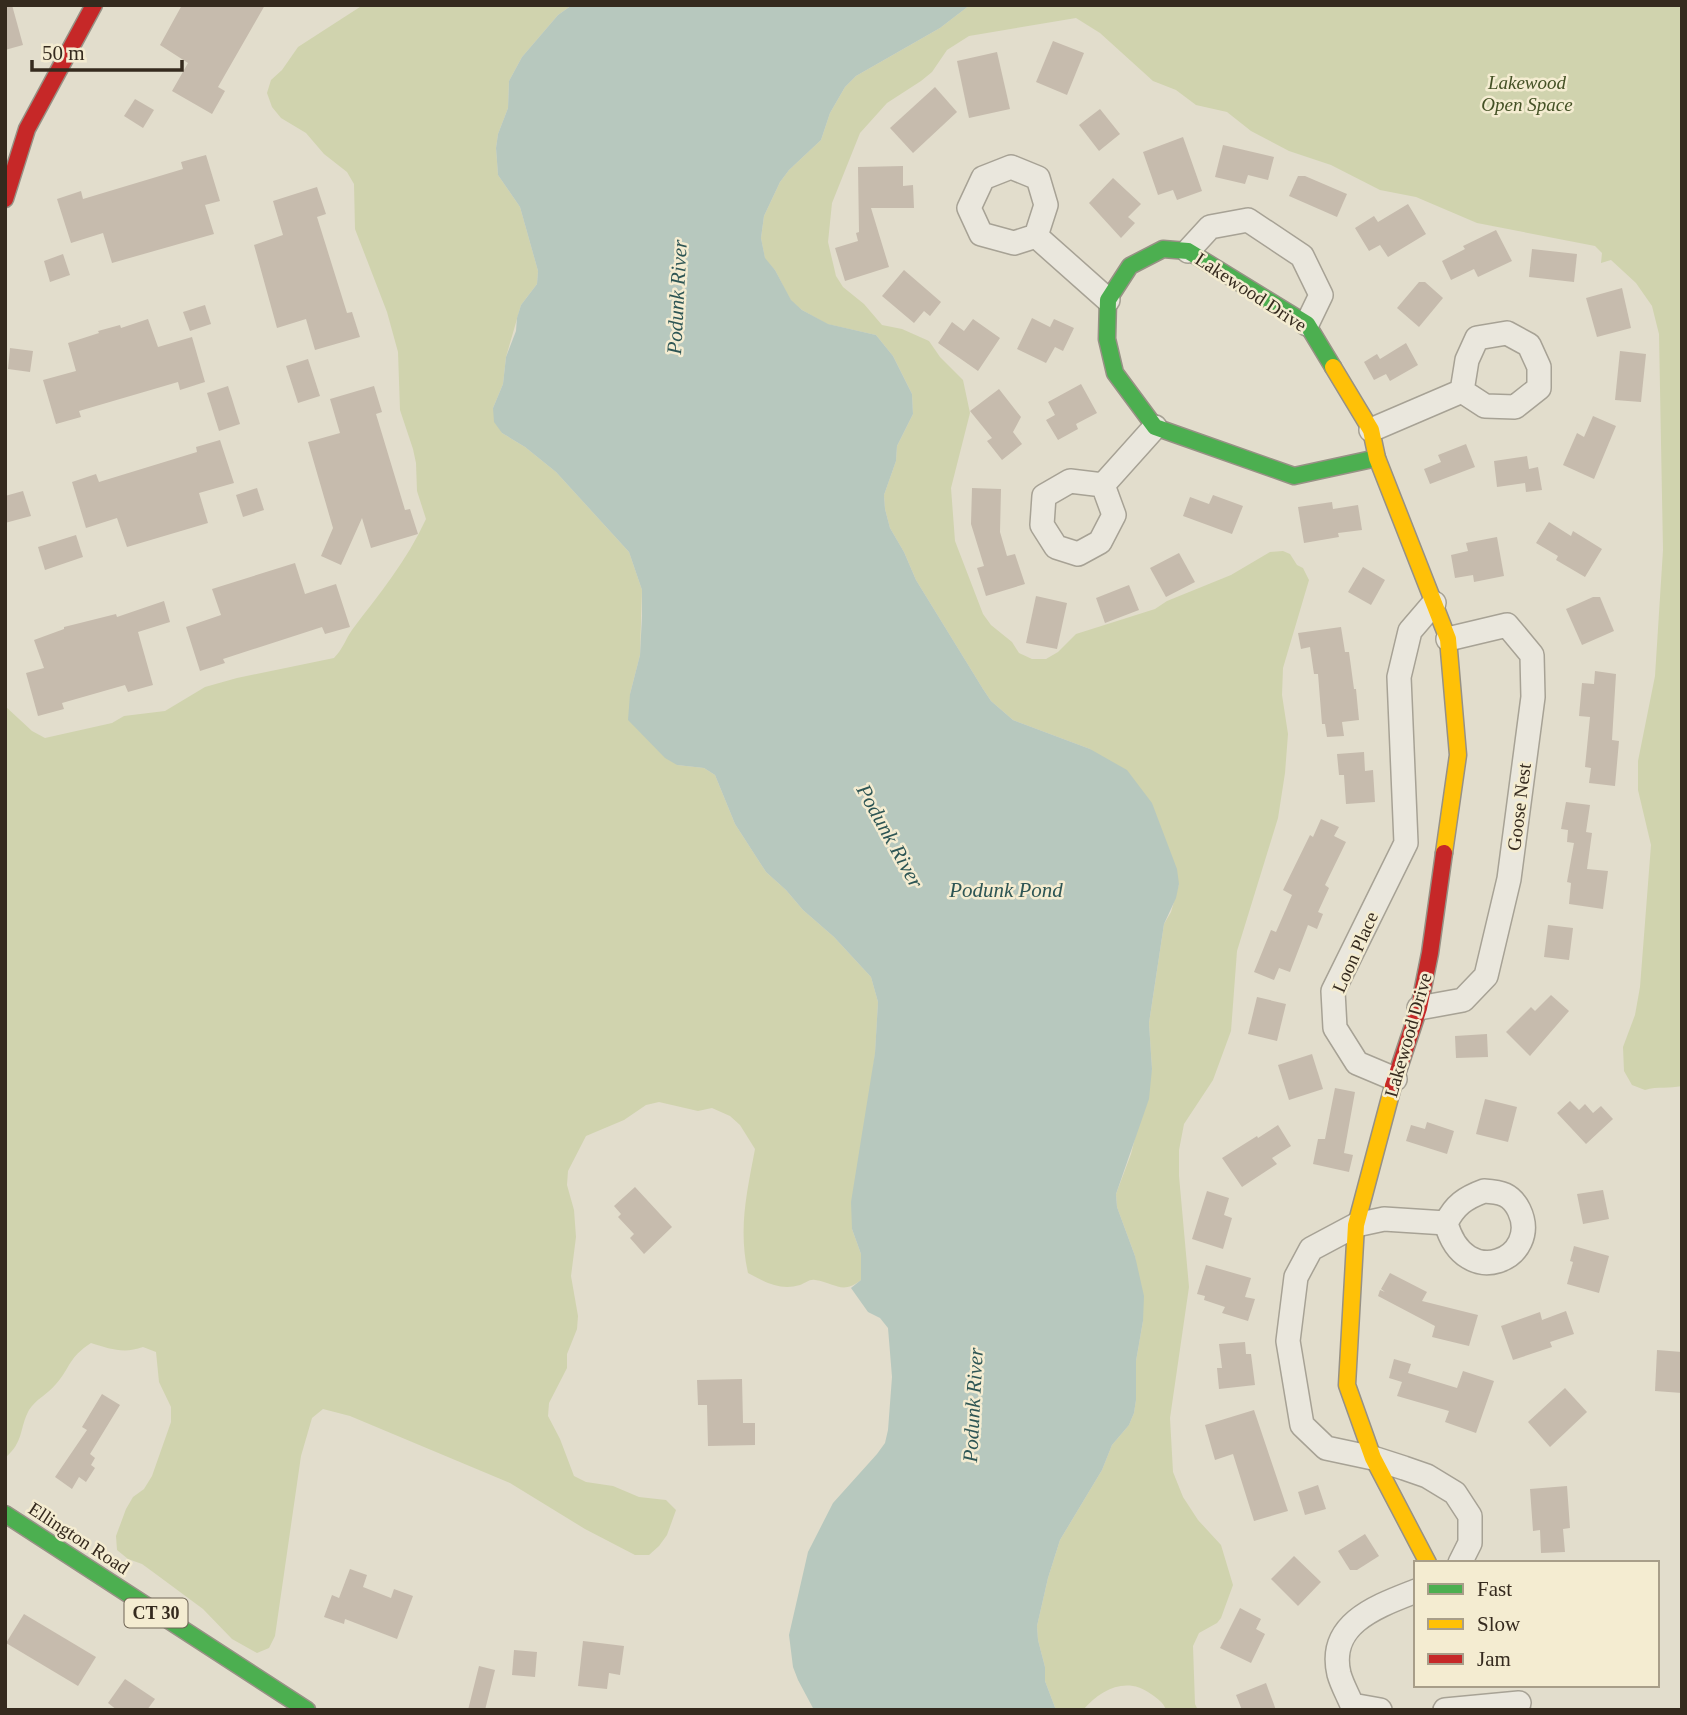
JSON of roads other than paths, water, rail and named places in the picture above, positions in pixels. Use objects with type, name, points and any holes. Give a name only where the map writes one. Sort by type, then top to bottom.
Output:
[{"type":"street","points":[[5,199],[27,129],[94,5]]},
{"type":"street","points":[[1188,251],[1210,227],[1248,220],[1302,256],[1321,295],[1307,324]]},
{"type":"street","points":[[1036,236],[1108,300],[1107,339],[1115,373],[1155,427],[1294,476],[1377,458]]},
{"type":"street","name":"Lakewood Drive","points":[[1108,300],[1130,266],[1163,249],[1188,251],[1307,324],[1371,430],[1377,458],[1448,639],[1458,755],[1446,847],[1419,1007],[1395,1079],[1356,1225],[1347,1385],[1373,1458],[1427,1561]]},
{"type":"street","points":[[1371,430],[1462,391]]},
{"type":"street","points":[[1103,485],[1155,427]]},
{"type":"street","name":"Loon Place","points":[[1395,1079],[1357,1063],[1335,1028],[1333,991],[1406,843],[1399,677],[1410,631],[1434,603]]},
{"type":"street","name":"Goose Nest","points":[[1419,1007],[1463,1000],[1486,976],[1509,879],[1533,697],[1532,655],[1507,625],[1448,639]]},
{"type":"street","points":[[1406,843],[1446,847]]},
{"type":"street","points":[[1446,1223],[1384,1219],[1356,1225],[1311,1249],[1296,1277],[1288,1341],[1302,1425],[1326,1448],[1373,1458],[1427,1476],[1455,1493],[1470,1516],[1470,1543],[1462,1561]]},
{"type":"street","name":"Ellington Road","points":[[5,1514],[307,1710]]},
{"type":"street","points":[[1380,1710],[1352,1705],[1339,1674],[1337,1648],[1353,1622],[1377,1606],[1414,1592]]},
{"type":"street","points":[[1445,1710],[1517,1699]]},
{"type":"water","name":"Podunk Pond","points":[[572,5],[970,5],[940,28],[856,76],[845,87],[830,113],[821,140],[780,182],[764,216],[761,238],[765,258],[775,270],[791,300],[802,310],[828,324],[876,335],[893,356],[912,394],[913,414],[897,446],[896,461],[884,495],[885,509],[890,528],[916,580],[983,689],[991,701],[1013,720],[1090,749],[1127,770],[1152,803],[1177,869],[1179,884],[1176,898],[1164,924],[1149,1023],[1152,1069],[1149,1099],[1116,1194],[1117,1207],[1135,1256],[1144,1296],[1136,1361],[1136,1400],[1129,1425],[1112,1445],[1102,1470],[1060,1540],[1048,1578],[1037,1626],[1045,1681],[1056,1710],[814,1710],[793,1667],[789,1635],[808,1552],[833,1503],[877,1454],[885,1443],[888,1430],[892,1377],[888,1328],[880,1318],[868,1312],[851,1288],[861,1280],[861,1254],[852,1229],[851,1202],[875,1053],[878,1002],[871,977],[834,937],[766,872],[735,824],[715,775],[704,768],[677,765],[665,758],[628,720],[630,694],[640,655],[642,616],[642,590],[629,552],[556,472],[525,447],[502,433],[494,422],[493,408],[503,384],[506,357],[516,331],[517,318],[521,305],[537,284],[538,271],[520,207],[498,175],[498,134],[508,108],[509,81],[522,57],[558,15]]},
{"type":"park label","name":"Lakewood Open Space","points":[[1527,93]]},
{"type":"water label","name":"Podunk River","points":[[677,297]]},
{"type":"water label","name":"Podunk River","points":[[890,836]]},
{"type":"water label","name":"Podunk River","points":[[973,1405]]}]
